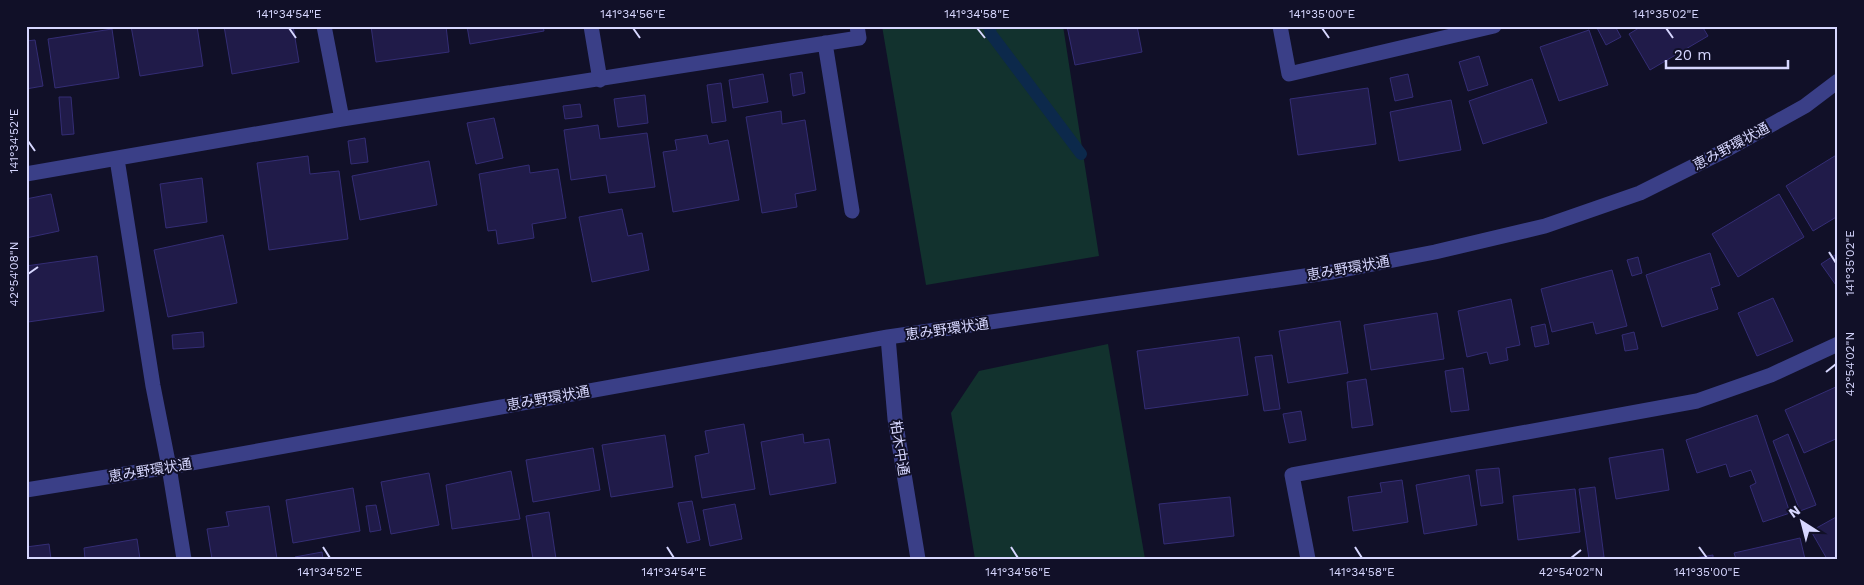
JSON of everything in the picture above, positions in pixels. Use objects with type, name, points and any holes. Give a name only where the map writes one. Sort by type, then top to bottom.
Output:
[{"type":"street","points":[[324,26],[342,119]]},
{"type":"street","points":[[591,26],[600,80]]},
{"type":"street","points":[[26,174],[342,119],[859,38],[857,26]]},
{"type":"street","points":[[1280,26],[1288,74],[1494,26]]},
{"type":"street","points":[[825,43],[852,211]]},
{"type":"street","name":"恵み野環状通","points":[[26,490],[169,467],[888,337],[1332,272],[1435,252],[1545,226],[1640,193],[1726,150],[1805,106],[1838,81]]},
{"type":"street","points":[[117,158],[153,386],[184,559]]},
{"type":"street","name":"柏木中通","points":[[888,337],[895,419],[918,559]]},
{"type":"street","points":[[1308,559],[1292,474],[1697,401],[1771,375],[1838,344]]},
{"type":"green space","points":[[882,26],[1063,26],[1099,256],[926,285]]},
{"type":"green space","points":[[1108,344],[1145,559],[975,559],[951,413],[979,371]]},
{"type":"building","points":[[131,26],[197,26],[203,66],[140,76]]},
{"type":"building","points":[[224,26],[293,26],[299,62],[232,74]]},
{"type":"building","points":[[371,26],[446,26],[449,52],[376,62]]},
{"type":"building","points":[[467,26],[543,26],[544,31],[470,44]]},
{"type":"building","points":[[1067,26],[1137,26],[1142,52],[1075,65]]},
{"type":"building","points":[[1596,26],[1615,26],[1621,37],[1606,45]]},
{"type":"building","points":[[1642,26],[1702,26],[1708,36],[1650,70],[1629,34]]},
{"type":"building","points":[[112,29],[119,78],[55,88],[48,39]]},
{"type":"building","points":[[1589,30],[1608,85],[1559,101],[1540,47]]},
{"type":"building","points":[[35,40],[43,86],[26,89],[26,41]]},
{"type":"building","points":[[1479,56],[1488,85],[1468,91],[1459,62]]},
{"type":"building","points":[[802,72],[805,93],[793,96],[790,74]]},
{"type":"building","points":[[763,74],[768,102],[733,108],[729,80]]},
{"type":"building","points":[[1408,74],[1413,97],[1395,101],[1390,78]]},
{"type":"building","points":[[1532,79],[1547,123],[1483,144],[1469,101]]},
{"type":"building","points":[[721,83],[726,121],[712,123],[707,85]]},
{"type":"building","points":[[1368,88],[1376,144],[1298,155],[1290,99]]},
{"type":"building","points":[[645,95],[648,123],[618,127],[614,99]]},
{"type":"building","points":[[59,97],[71,97],[74,134],[62,135]]},
{"type":"building","points":[[1451,100],[1461,150],[1399,161],[1390,112]]},
{"type":"building","points":[[580,104],[582,117],[565,119],[563,106]]},
{"type":"building","points":[[781,111],[782,124],[805,120],[816,190],[795,194],[797,207],[762,213],[746,117]]},
{"type":"building","points":[[494,118],[503,158],[476,164],[467,123]]},
{"type":"building","points":[[598,125],[600,139],[647,133],[655,187],[609,193],[606,175],[571,180],[564,130]]},
{"type":"building","points":[[707,135],[709,144],[728,140],[739,200],[673,212],[663,152],[677,150],[675,140]]},
{"type":"building","points":[[365,138],[368,162],[351,164],[348,141]]},
{"type":"building","points":[[1838,154],[1838,216],[1813,231],[1786,186]]},
{"type":"building","points":[[308,156],[310,174],[339,171],[348,239],[269,250],[257,163]]},
{"type":"building","points":[[429,161],[437,205],[360,220],[352,176]]},
{"type":"building","points":[[529,165],[530,173],[558,169],[566,218],[532,224],[534,238],[498,244],[496,230],[488,231],[479,174]]},
{"type":"building","points":[[202,178],[207,222],[166,228],[160,184]]},
{"type":"building","points":[[51,194],[59,231],[26,238],[26,199]]},
{"type":"building","points":[[1779,194],[1804,237],[1738,277],[1712,234]]},
{"type":"building","points":[[622,209],[628,236],[642,233],[649,270],[592,282],[579,217]]},
{"type":"building","points":[[223,235],[237,303],[168,317],[154,250]]},
{"type":"building","points":[[1710,253],[1720,285],[1711,288],[1718,309],[1662,327],[1646,275]]},
{"type":"building","points":[[1838,253],[1838,288],[1821,264]]},
{"type":"building","points":[[97,256],[104,311],[28,322],[26,266]]},
{"type":"building","points":[[1638,257],[1642,273],[1632,276],[1627,260]]},
{"type":"building","points":[[1612,270],[1627,326],[1596,334],[1593,322],[1552,332],[1541,289]]},
{"type":"building","points":[[1773,298],[1793,341],[1757,356],[1738,313]]},
{"type":"building","points":[[1511,299],[1520,345],[1506,348],[1508,360],[1490,364],[1487,352],[1467,357],[1458,311]]},
{"type":"building","points":[[1437,313],[1444,359],[1371,370],[1364,325]]},
{"type":"building","points":[[1340,321],[1348,373],[1288,383],[1279,331]]},
{"type":"building","points":[[1545,324],[1549,344],[1535,347],[1531,327]]},
{"type":"building","points":[[203,332],[204,347],[173,349],[172,335]]},
{"type":"building","points":[[1634,332],[1638,349],[1625,351],[1622,335]]},
{"type":"building","points":[[1239,337],[1248,395],[1145,409],[1137,351]]},
{"type":"building","points":[[1272,355],[1280,409],[1264,411],[1255,357]]},
{"type":"building","points":[[1463,368],[1469,410],[1451,412],[1445,371]]},
{"type":"building","points":[[1366,379],[1373,425],[1352,428],[1347,382]]},
{"type":"building","points":[[1838,386],[1838,438],[1804,453],[1785,410]]},
{"type":"building","points":[[1301,411],[1306,440],[1289,443],[1283,414]]},
{"type":"building","points":[[1757,415],[1790,513],[1763,522],[1750,486],[1756,483],[1751,470],[1730,477],[1726,464],[1697,473],[1686,440]]},
{"type":"building","points":[[744,424],[755,489],[702,498],[695,456],[709,453],[705,431]]},
{"type":"building","points":[[803,434],[804,443],[829,439],[836,483],[770,495],[761,442]]},
{"type":"building","points":[[1788,434],[1816,505],[1800,511],[1773,441]]},
{"type":"building","points":[[665,435],[673,487],[611,497],[602,445]]},
{"type":"building","points":[[593,448],[600,490],[533,502],[526,460]]},
{"type":"building","points":[[1663,449],[1669,490],[1616,499],[1609,458]]},
{"type":"building","points":[[1499,468],[1503,503],[1481,506],[1476,470]]},
{"type":"building","points":[[511,471],[520,519],[452,529],[446,485]]},
{"type":"building","points":[[429,473],[439,525],[391,534],[381,482]]},
{"type":"building","points":[[1469,475],[1477,525],[1424,534],[1416,485]]},
{"type":"building","points":[[1402,480],[1408,522],[1353,531],[1348,497],[1382,492],[1380,483]]},
{"type":"building","points":[[1595,487],[1604,557],[1589,559],[1579,489]]},
{"type":"building","points":[[353,488],[360,531],[293,543],[286,500]]},
{"type":"building","points":[[1575,489],[1580,532],[1518,540],[1513,496]]},
{"type":"building","points":[[1230,497],[1234,536],[1164,544],[1159,504]]},
{"type":"building","points":[[692,501],[700,540],[687,543],[678,503]]},
{"type":"building","points":[[735,504],[742,539],[710,546],[703,510]]},
{"type":"building","points":[[376,505],[381,530],[370,532],[366,506]]},
{"type":"building","points":[[269,506],[277,559],[212,559],[207,529],[229,526],[226,512]]},
{"type":"building","points":[[549,512],[556,559],[533,559],[526,516]]},
{"type":"building","points":[[1838,516],[1838,559],[1827,559],[1811,531]]},
{"type":"building","points":[[1800,538],[1805,559],[1736,559],[1734,553]]},
{"type":"building","points":[[137,539],[140,559],[85,559],[84,548]]},
{"type":"building","points":[[49,544],[51,559],[26,559],[26,547]]},
{"type":"building","points":[[322,552],[323,559],[296,559],[295,557]]},
{"type":"building","points":[[1713,555],[1713,559],[1689,559]]},
{"type":"waterway","points":[[989,26],[991,34],[1081,154]]}]
